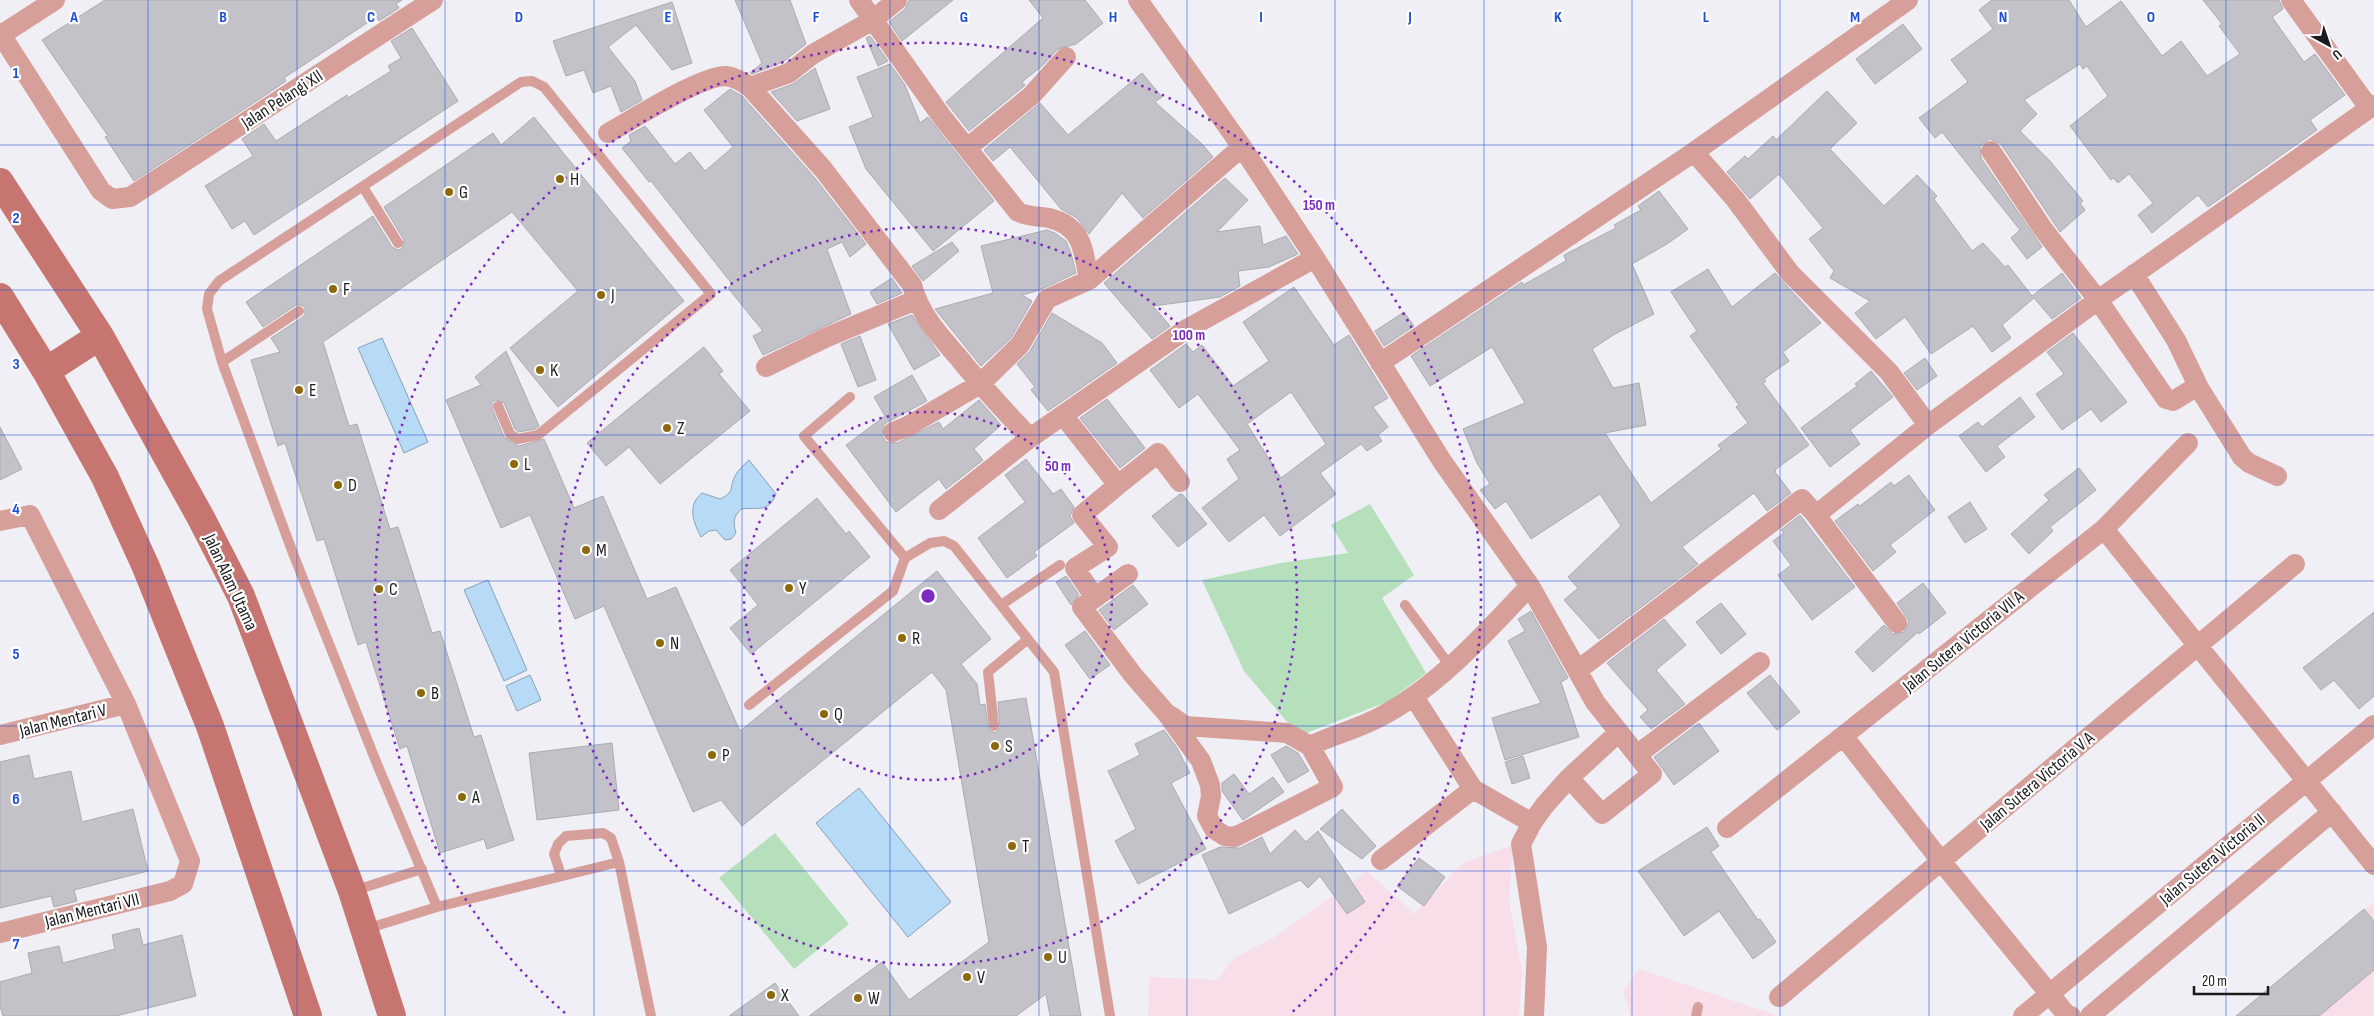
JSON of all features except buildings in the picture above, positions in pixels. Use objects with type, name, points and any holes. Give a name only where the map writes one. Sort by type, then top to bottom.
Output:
[{"type":"main road","name":"Jalan Alam Utama","points":[[0,182],[100,336],[201,518],[241,596],[352,891],[387,1010]]},
{"type":"main road","points":[[0,297],[46,371],[104,477],[150,576],[210,726],[308,1016]]},
{"type":"main road","points":[[46,371],[100,336]]},
{"type":"street","points":[[0,34],[55,0]]},
{"type":"street","name":"Jalan Pelangi XII","points":[[0,34],[101,191],[112,199],[130,197],[433,0]]},
{"type":"street","points":[[860,0],[942,117],[1018,212],[1028,217],[1047,218],[1064,223],[1076,233],[1083,248],[1088,280]]},
{"type":"street","points":[[750,87],[789,73],[812,54],[874,20],[897,0]]},
{"type":"street","points":[[1138,0],[1242,147],[1315,258],[1442,461],[1530,586],[1595,702],[1652,774],[1602,814],[1569,778]]},
{"type":"street","points":[[1380,363],[1694,152],[1908,0]]},
{"type":"street","points":[[1816,514],[1928,425],[2098,300],[2372,107],[2291,0]]},
{"type":"street","points":[[967,148],[1031,96],[1066,57]]},
{"type":"street","points":[[608,133],[700,82],[725,76],[736,79],[750,87],[823,169],[912,285],[916,300],[926,319],[980,384],[1030,438]]},
{"type":"street","points":[[893,432],[908,426],[980,384],[1020,345],[1047,299],[1088,280],[1242,147]]},
{"type":"street","points":[[1991,151],[2043,229],[2098,300],[2169,402],[2196,387],[2200,388]]},
{"type":"street","points":[[1694,152],[1735,199],[1790,273],[1889,372],[1928,425]]},
{"type":"street","points":[[939,510],[1030,438],[1185,330],[1315,258]]},
{"type":"street","points":[[2134,274],[2176,340],[2200,388],[2242,457],[2249,463],[2277,476]]},
{"type":"street","points":[[766,367],[825,338],[916,300]]},
{"type":"street","points":[[1063,415],[1118,485]]},
{"type":"street","name":"Jalan Sutera Victoria VII A","points":[[1727,828],[2104,529],[2188,443]]},
{"type":"street","points":[[1095,598],[1075,568],[1108,547],[1082,515],[1158,453],[1180,482]]},
{"type":"street","points":[[1578,670],[1802,499],[1816,514],[1897,623]]},
{"type":"street","points":[[0,521],[30,515],[126,704]]},
{"type":"street","points":[[2104,529],[2374,865]]},
{"type":"street","name":"Jalan Sutera Victoria V A","points":[[1779,997],[2295,564]]},
{"type":"street","points":[[1128,574],[1082,607],[1133,675],[1167,714],[1207,772],[1212,796],[1207,816],[1214,828],[1225,836],[1235,837],[1333,786],[1310,746],[1287,733],[1185,726],[1167,714]]},
{"type":"street","points":[[1310,746],[1380,717],[1414,697],[1450,666],[1530,586]]},
{"type":"street","points":[[1638,754],[1760,662]]},
{"type":"street","points":[[1414,697],[1472,789],[1532,823]]},
{"type":"street","name":"Jalan Mentari V","points":[[0,735],[126,704]]},
{"type":"street","name":"Jalan Mentari VII","points":[[0,933],[170,891],[183,884],[190,861],[126,704]]},
{"type":"street","name":"Jalan Sutera Victoria II","points":[[2023,1016],[2374,725]]},
{"type":"street","points":[[1534,1016],[1537,947],[1521,844],[1532,823],[1569,778],[1619,732]]},
{"type":"street","points":[[1844,737],[1941,861],[2066,1014],[2072,1016]]},
{"type":"street","points":[[1381,860],[1472,789]]},
{"type":"street","points":[[2090,1016],[2332,812]]},
{"type":"lane","points":[[437,907],[377,764],[294,556],[222,362],[207,309],[209,294],[219,281],[522,82],[532,81],[544,87],[711,294],[538,435],[518,439],[510,434],[498,406]]},
{"type":"lane","points":[[362,187],[398,243]]},
{"type":"lane","points":[[222,362],[299,311]]},
{"type":"lane","points":[[850,397],[804,436],[905,558]]},
{"type":"lane","points":[[749,706],[893,591],[905,558],[930,543],[944,541],[954,546],[1054,672],[1110,1016]]},
{"type":"lane","points":[[1001,605],[1060,565]]},
{"type":"lane","points":[[1405,606],[1450,666]]},
{"type":"lane","points":[[994,726],[988,672],[1028,639]]},
{"type":"lane","points":[[561,875],[554,854],[558,844],[566,836],[603,833],[611,838],[619,862],[651,1016]]},
{"type":"lane","points":[[364,929],[437,907],[619,862]]},
{"type":"lane","points":[[352,891],[422,869]]},
{"type":"shaded area","points":[[1513,845],[1509,900],[1522,972],[1519,1016],[1148,1016],[1150,977],[1217,980],[1234,958],[1275,937],[1367,871],[1414,914],[1463,863]]},
{"type":"shaded area","points":[[2374,902],[2374,1016],[2242,1016]]},
{"type":"shaded area","points":[[1639,969],[1778,1016],[1631,1016],[1623,991]]},
{"type":"green space","points":[[1370,504],[1414,575],[1382,598],[1426,673],[1389,701],[1299,736],[1244,671],[1202,580],[1281,563],[1348,553],[1331,525]]},
{"type":"green space","points":[[775,833],[849,924],[794,969],[719,878]]},
{"type":"water","points":[[382,338],[428,442],[404,453],[358,348]]},
{"type":"water","points":[[749,460],[776,494],[773,500],[766,507],[741,509],[735,517],[736,533],[731,539],[725,540],[716,530],[709,531],[701,537],[693,514],[694,503],[697,498],[702,493],[720,499],[728,494],[736,474]]},
{"type":"water","points":[[488,580],[527,670],[504,681],[464,590]]},
{"type":"water","points":[[530,675],[541,700],[517,711],[506,686]]},
{"type":"water","points":[[859,788],[951,902],[908,937],[816,823]]},
{"type":"place","name":"H","points":[[560,179]]},
{"type":"place","name":"G","points":[[449,192]]},
{"type":"place","name":"F","points":[[333,289]]},
{"type":"place","name":"J","points":[[601,295]]},
{"type":"place","name":"K","points":[[540,370]]},
{"type":"place","name":"E","points":[[299,390]]},
{"type":"place","name":"Z","points":[[667,428]]},
{"type":"place","name":"L","points":[[514,464]]},
{"type":"place","name":"D","points":[[338,485]]},
{"type":"place","name":"M","points":[[586,550]]},
{"type":"place","name":"Y","points":[[789,588]]},
{"type":"place","name":"C","points":[[379,589]]},
{"type":"place","name":"R","points":[[902,638]]},
{"type":"place","name":"N","points":[[660,643]]},
{"type":"place","name":"B","points":[[421,693]]},
{"type":"place","name":"Q","points":[[824,714]]},
{"type":"place","name":"S","points":[[995,746]]},
{"type":"place","name":"P","points":[[712,755]]},
{"type":"place","name":"A","points":[[462,797]]},
{"type":"place","name":"T","points":[[1012,846]]},
{"type":"place","name":"U","points":[[1048,957]]},
{"type":"place","name":"V","points":[[967,977]]},
{"type":"place","name":"X","points":[[771,995]]},
{"type":"place","name":"W","points":[[858,998]]}]
